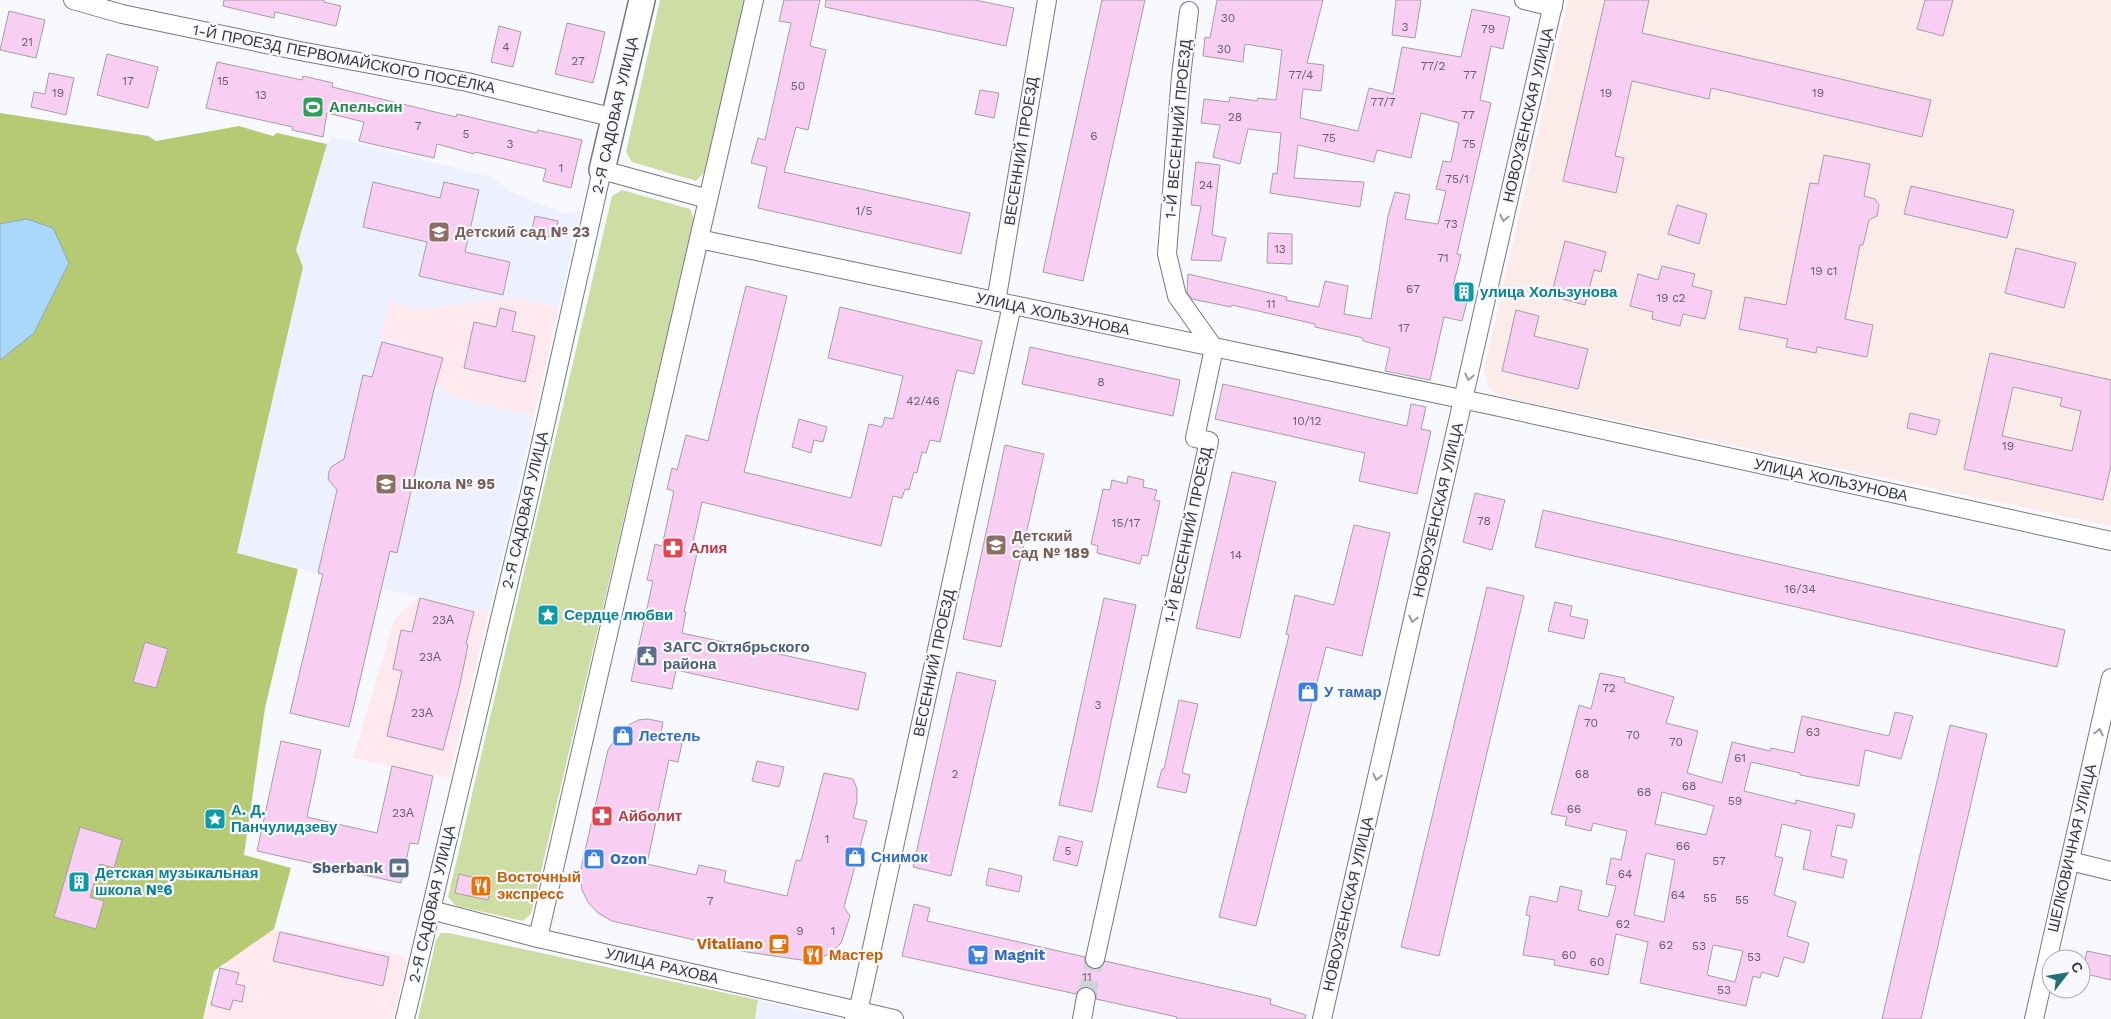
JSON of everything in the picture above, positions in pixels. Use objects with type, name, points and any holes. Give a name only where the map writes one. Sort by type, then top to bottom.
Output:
[{"type":"street","name":"1-Й ПРОЕЗД ПЕРВОМАЙСКОГО ПОСЁЛКА","points":[[73,0],[98,3],[122,14],[291,49],[467,82],[615,118]]},
{"type":"street","name":"2-Я САДОВАЯ УЛИЦА","points":[[405,1019],[531,487],[642,0]]},
{"type":"street","points":[[538,938],[754,0]]},
{"type":"street","name":"ВЕСЕННИЙ ПРОЕЗД","points":[[856,1015],[1004,304],[1047,0]]},
{"type":"street","points":[[1524,0],[1553,3]]},
{"type":"street","name":"НОВОУЗЕНСКАЯ УЛИЦА","points":[[1322,1019],[1553,3]]},
{"type":"street","name":"1-Й ВЕСЕННИЙ ПРОЕЗД","points":[[1095,959],[1209,440],[1195,438],[1214,348],[1177,296],[1167,254],[1189,11]]},
{"type":"street","points":[[602,170],[708,199]]},
{"type":"street","name":"УЛИЦА ХОЛЬЗУНОВА","points":[[699,240],[1464,401],[2111,541]]},
{"type":"street","name":"ШЕЛКОВИЧНАЯ УЛИЦА","points":[[2034,1019],[2111,678]]},
{"type":"street","points":[[2070,861],[2111,870]]},
{"type":"street","name":"УЛИЦА РАХОВА","points":[[431,910],[538,938],[856,1015],[894,1019]]},
{"type":"street","points":[[1082,1019],[1086,997]]},
{"type":"shaded area","points":[[1568,0],[2111,0],[2111,526],[1500,396],[1494,392],[1487,384],[1484,370]]},
{"type":"shaded area","name":"Школа № 95","points":[[332,137],[491,177],[511,192],[565,214],[581,210],[559,307],[515,297],[420,309],[389,301],[381,338],[413,348],[406,374],[437,383],[453,397],[534,416],[489,612],[418,597],[237,553],[296,250],[327,144]]},
{"type":"shaded area","points":[[515,297],[559,307],[534,416],[453,397],[437,383],[406,374],[381,338],[389,300],[420,309]]},
{"type":"shaded area","points":[[418,597],[489,612],[449,778],[353,758],[394,620]]},
{"type":"shaded area","points":[[274,929],[402,955],[407,962],[393,1019],[203,1019],[226,961]]},
{"type":"shaded area","points":[[758,1000],[832,1017],[834,1019],[755,1019]]},
{"type":"green space","points":[[660,0],[745,0],[705,172],[696,181],[632,162],[626,152]]},
{"type":"green space","points":[[0,113],[148,136],[156,141],[239,126],[273,136],[277,133],[327,144],[296,250],[303,267],[237,553],[298,569],[265,708],[244,855],[291,868],[274,929],[214,971],[203,1019],[0,1019],[0,360],[34,332],[27,219],[0,224]]},
{"type":"green space","points":[[622,190],[690,209],[694,219],[531,914],[523,921],[456,906],[448,897],[612,196]]},
{"type":"green space","points":[[441,933],[449,933],[758,1000],[755,1019],[418,1019],[436,940]]},
{"type":"water","points":[[27,219],[53,228],[69,263],[34,333],[0,360],[0,224]]},
{"type":"building","points":[[224,0],[324,0],[324,2],[341,6],[336,26],[275,12],[274,18],[223,6]]},
{"type":"building","points":[[784,0],[820,0],[810,46],[826,50],[808,130],[796,127],[784,172],[970,213],[961,254],[758,208],[767,167],[751,163],[758,138],[765,140],[791,23],[779,21]]},
{"type":"building","points":[[826,0],[975,0],[1014,8],[1006,46],[825,7]]},
{"type":"building","points":[[1102,0],[1145,0],[1083,281],[1043,272]]},
{"type":"building","points":[[1217,0],[1323,0],[1307,63],[1324,65],[1321,91],[1303,89],[1300,118],[1358,131],[1369,88],[1393,94],[1402,47],[1461,57],[1472,9],[1510,17],[1503,49],[1491,46],[1480,100],[1491,103],[1457,254],[1461,255],[1453,286],[1470,290],[1462,321],[1444,317],[1430,380],[1385,371],[1390,348],[1363,341],[1363,338],[1315,327],[1315,324],[1232,305],[1231,307],[1192,299],[1187,292],[1188,274],[1287,297],[1286,300],[1319,307],[1325,281],[1348,286],[1344,314],[1371,319],[1388,216],[1395,192],[1410,195],[1405,219],[1438,224],[1446,191],[1436,189],[1443,161],[1451,162],[1459,123],[1421,113],[1411,158],[1377,150],[1374,162],[1298,145],[1294,178],[1364,182],[1360,207],[1270,193],[1273,173],[1277,174],[1281,133],[1248,129],[1240,164],[1213,157],[1220,125],[1201,123],[1204,99],[1229,102],[1230,97],[1257,101],[1258,98],[1276,100],[1282,50],[1245,44],[1243,62],[1203,56],[1205,37],[1210,38]]},
{"type":"building","points":[[1396,0],[1421,0],[1415,38],[1392,35]]},
{"type":"building","points":[[1605,0],[1649,0],[1642,33],[1931,100],[1922,137],[1711,88],[1709,99],[1632,81],[1615,156],[1624,158],[1616,193],[1563,181]]},
{"type":"building","points":[[1925,0],[1953,0],[1943,36],[1917,29]]},
{"type":"building","points":[[9,11],[45,20],[36,58],[0,50]]},
{"type":"building","points":[[567,23],[605,32],[593,83],[555,74]]},
{"type":"building","points":[[499,26],[521,32],[513,67],[491,62]]},
{"type":"building","points":[[107,54],[158,67],[148,108],[97,95]]},
{"type":"building","points":[[217,62],[302,80],[303,76],[333,83],[332,87],[456,117],[457,114],[537,133],[538,130],[582,140],[571,188],[543,181],[546,169],[475,152],[474,154],[437,144],[434,158],[359,141],[364,122],[327,113],[323,137],[292,130],[293,127],[206,108]]},
{"type":"building","points":[[49,73],[74,78],[66,115],[31,107],[34,92],[45,94]]},
{"type":"building","points":[[980,90],[999,93],[994,118],[975,114]]},
{"type":"building","points":[[1824,155],[1870,164],[1864,196],[1875,199],[1879,205],[1877,216],[1869,220],[1863,245],[1860,245],[1845,319],[1873,325],[1867,357],[1817,347],[1816,353],[1786,347],[1788,339],[1739,329],[1745,297],[1786,305],[1810,183],[1818,184]]},
{"type":"building","points":[[1196,162],[1220,165],[1212,235],[1226,238],[1221,261],[1191,260],[1201,206],[1191,205]]},
{"type":"building","points":[[373,182],[440,198],[444,182],[479,190],[465,252],[510,262],[503,295],[419,276],[427,242],[363,227]]},
{"type":"building","points":[[1911,186],[2014,210],[2007,238],[1904,214]]},
{"type":"building","points":[[1677,205],[1707,214],[1699,244],[1668,234]]},
{"type":"building","points":[[535,216],[558,221],[555,238],[531,233]]},
{"type":"building","points":[[1268,233],[1292,234],[1292,264],[1267,263]]},
{"type":"building","points":[[1565,241],[1606,252],[1601,272],[1594,270],[1585,305],[1551,296]]},
{"type":"building","points":[[2016,248],[2076,263],[2064,308],[2005,293]]},
{"type":"building","points":[[1662,266],[1695,274],[1692,286],[1712,291],[1705,319],[1683,314],[1680,326],[1652,319],[1653,312],[1630,306],[1638,274],[1658,280]]},
{"type":"building","points":[[746,286],[787,296],[744,472],[851,498],[869,424],[882,427],[885,417],[893,419],[903,376],[828,358],[840,307],[982,341],[974,374],[957,370],[940,442],[930,440],[926,453],[922,452],[917,473],[914,472],[909,490],[905,489],[902,498],[893,496],[881,546],[702,502],[691,551],[697,553],[684,612],[686,612],[682,633],[866,673],[858,710],[676,670],[672,689],[631,681],[653,581],[647,580],[655,544],[662,546],[674,491],[667,489],[672,468],[677,470],[686,435],[708,441]]},
{"type":"building","points":[[500,308],[516,312],[512,331],[535,336],[525,382],[464,368],[474,322],[496,327]]},
{"type":"building","points":[[1516,310],[1539,316],[1534,336],[1588,349],[1578,389],[1502,371]]},
{"type":"building","points":[[382,342],[443,358],[434,389],[397,553],[390,551],[349,727],[290,713],[323,574],[318,573],[337,490],[328,479],[329,472],[331,467],[344,459],[363,375],[372,377]]},
{"type":"building","points":[[1030,347],[1180,380],[1173,416],[1022,384]]},
{"type":"building","points":[[1990,353],[2111,380],[2111,466],[2103,500],[1964,469]],"holes":[[[2013,387],[2062,398],[2060,406],[2081,411],[2072,451],[2002,436]]]},
{"type":"building","points":[[1223,384],[1407,426],[1411,404],[1426,407],[1421,429],[1431,431],[1417,494],[1359,481],[1365,453],[1215,419]]},
{"type":"building","points":[[1910,413],[1940,420],[1936,435],[1907,428]]},
{"type":"building","points":[[799,419],[827,427],[823,442],[814,440],[811,453],[792,447]]},
{"type":"building","points":[[1005,445],[1044,454],[1001,647],[963,639]]},
{"type":"building","points":[[1232,472],[1276,482],[1240,638],[1196,628]]},
{"type":"building","points":[[1128,476],[1144,480],[1143,487],[1157,490],[1154,500],[1160,501],[1148,556],[1142,555],[1140,564],[1097,553],[1098,546],[1091,544],[1103,489],[1110,490],[1112,480],[1127,484]]},
{"type":"building","points":[[1475,493],[1505,500],[1492,550],[1463,542]]},
{"type":"building","points":[[1543,510],[2065,630],[2057,667],[1535,547]]},
{"type":"building","points":[[1354,525],[1390,533],[1362,656],[1326,647],[1256,926],[1219,917],[1289,635],[1286,634],[1295,595],[1334,605]]},
{"type":"building","points":[[1487,587],[1524,596],[1439,956],[1401,947]]},
{"type":"building","points":[[420,598],[474,612],[466,644],[468,645],[460,684],[443,750],[387,736],[402,671],[393,669],[401,630],[412,632]]},
{"type":"building","points":[[1104,598],[1136,605],[1092,812],[1059,805]]},
{"type":"building","points":[[1555,602],[1572,606],[1570,616],[1588,620],[1584,639],[1548,631]]},
{"type":"building","points":[[145,642],[168,649],[156,688],[133,682]]},
{"type":"building","points":[[957,672],[996,681],[951,876],[913,867]]},
{"type":"building","points":[[1600,673],[1625,678],[1624,682],[1674,697],[1666,723],[1698,731],[1687,773],[1722,783],[1732,742],[1770,751],[1771,748],[1794,753],[1802,716],[1889,736],[1895,712],[1913,716],[1901,759],[1865,750],[1859,786],[1800,775],[1800,773],[1751,762],[1744,791],[1796,804],[1796,800],[1855,814],[1852,828],[1837,825],[1831,856],[1847,860],[1843,878],[1803,869],[1811,831],[1782,824],[1775,856],[1783,858],[1774,895],[1796,902],[1787,936],[1809,943],[1804,963],[1784,957],[1778,977],[1762,972],[1760,978],[1753,976],[1746,1006],[1640,983],[1648,942],[1616,934],[1608,975],[1554,965],[1555,960],[1523,955],[1530,916],[1526,915],[1530,896],[1557,902],[1560,886],[1582,891],[1578,910],[1608,917],[1616,886],[1606,884],[1611,858],[1621,860],[1627,831],[1593,823],[1591,831],[1565,825],[1567,817],[1551,814],[1579,705],[1591,709]],"holes":[[[1662,792],[1714,806],[1706,835],[1655,824]],[[1646,853],[1675,860],[1664,922],[1634,915]],[[1713,945],[1743,951],[1735,982],[1707,975]]]},
{"type":"building","points":[[1179,700],[1198,704],[1182,773],[1190,775],[1186,793],[1157,787],[1162,769],[1164,769]]},
{"type":"building","points":[[648,719],[663,722],[660,737],[682,743],[678,762],[669,760],[647,864],[696,875],[699,865],[726,871],[724,882],[787,896],[796,860],[801,861],[824,773],[853,779],[857,789],[857,801],[853,818],[867,821],[844,907],[850,916],[841,943],[832,952],[823,957],[808,961],[747,952],[612,921],[598,913],[588,902],[582,890],[580,873],[608,750],[622,729],[638,720]]},
{"type":"building","points":[[1950,725],[1987,734],[1921,1019],[1882,1019]]},
{"type":"building","points":[[281,741],[321,750],[307,817],[377,833],[392,766],[433,776],[418,844],[410,843],[401,883],[257,851]]},
{"type":"building","points":[[757,761],[784,767],[779,787],[752,781]]},
{"type":"building","name":"Детская музыкальная школа №6","points":[[80,827],[122,840],[114,868],[100,864],[90,897],[104,901],[96,929],[54,917]]},
{"type":"building","points":[[1059,836],[1083,842],[1077,866],[1053,860]]},
{"type":"building","points":[[989,868],[1022,876],[1019,892],[986,885]]},
{"type":"building","points":[[459,874],[492,882],[488,900],[455,893]]},
{"type":"building","points":[[914,904],[930,908],[927,921],[1085,957],[1085,963],[1092,969],[1099,969],[1105,961],[1271,999],[1270,1004],[1306,1015],[1305,1019],[1176,1019],[1177,1017],[1096,999],[1096,993],[1088,987],[1082,987],[1076,994],[902,956]]},
{"type":"building","points":[[280,932],[389,957],[383,986],[273,961]]},
{"type":"building","points":[[2091,952],[2111,956],[2111,980],[2091,975]]},
{"type":"building","points":[[220,968],[239,973],[236,984],[245,986],[242,1002],[233,1000],[230,1010],[211,1005]]},
{"type":"tunnel","points":[[1086,997],[1095,959]]},
{"type":"place","name":"Апельсин","points":[[313,107]]},
{"type":"place","name":"Детский сад № 23","points":[[439,232]]},
{"type":"place","name":"улица Хользунова","points":[[1464,292]]},
{"type":"place","name":"Школа № 95","points":[[386,484]]},
{"type":"place","name":"Детский сад № 189","points":[[996,545]]},
{"type":"place","name":"Алия","points":[[673,548]]},
{"type":"place","name":"Сердце любви","points":[[548,615]]},
{"type":"place","name":"ЗАГС Октябрьского района","points":[[647,656]]},
{"type":"place","name":"У тамар","points":[[1308,692]]},
{"type":"place","name":"Лестель","points":[[623,736]]},
{"type":"place","name":"Айболит","points":[[602,816]]},
{"type":"place","name":"А. Д. Панчулидзеву","points":[[215,819]]},
{"type":"place","name":"Снимок","points":[[855,857]]},
{"type":"place","name":"Ozon","points":[[594,859]]},
{"type":"place","name":"Sberbank","points":[[399,868]]},
{"type":"place","name":"Детская музыкальная школа №6","points":[[79,882]]},
{"type":"place","name":"Восточный экспресс","points":[[481,886]]},
{"type":"place","name":"Vitaliano","points":[[779,944]]},
{"type":"place","name":"Мастер","points":[[813,955]]},
{"type":"place","name":"Magnit","points":[[978,955]]}]
